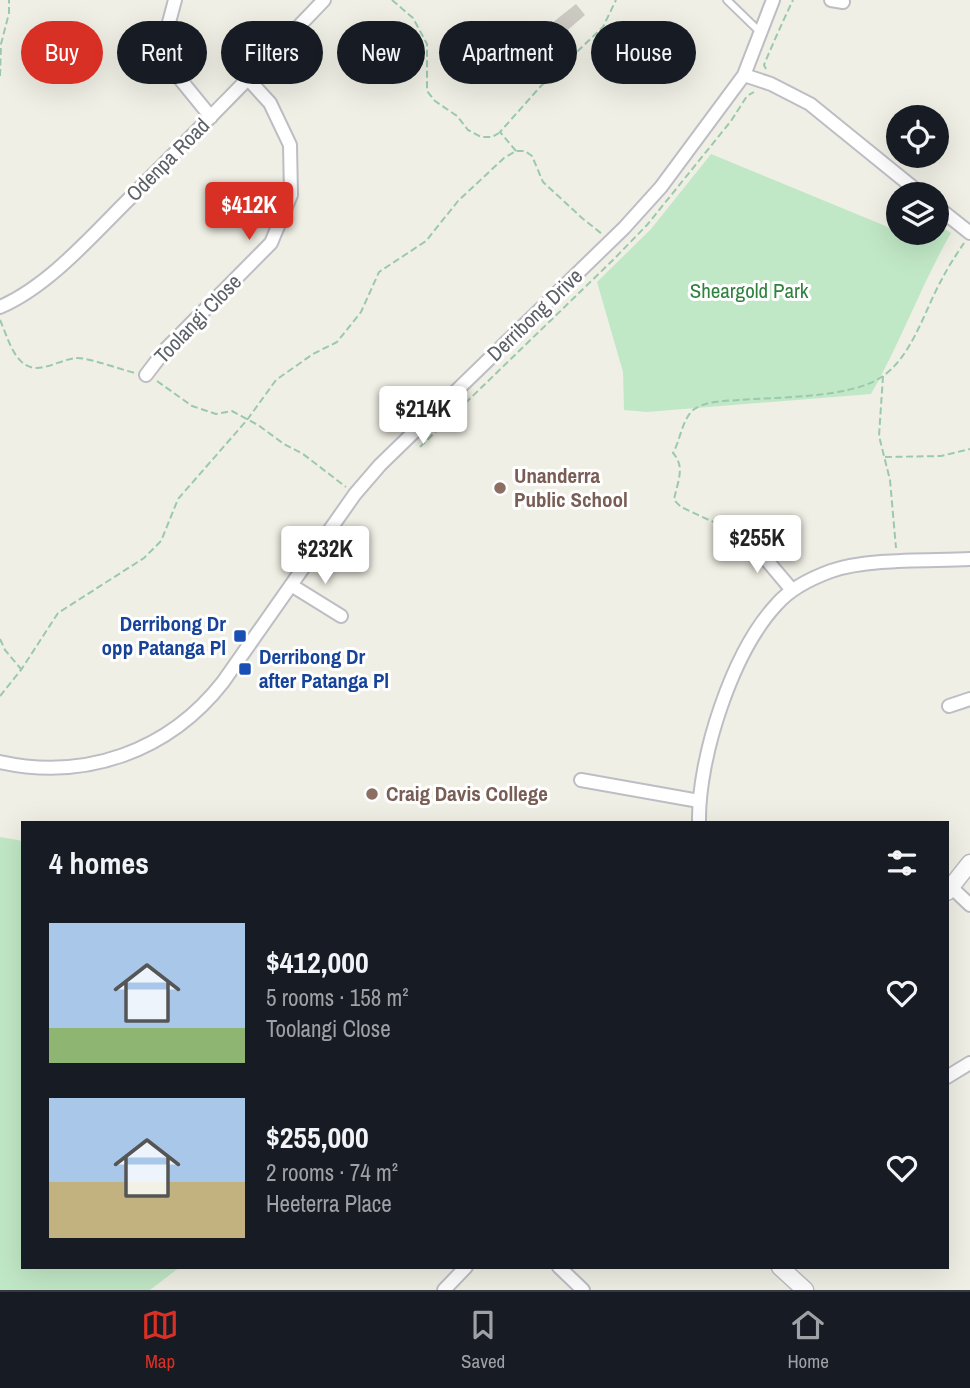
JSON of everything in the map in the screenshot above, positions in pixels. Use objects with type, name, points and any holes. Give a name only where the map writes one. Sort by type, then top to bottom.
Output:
[{"type":"street","points":[[175,0],[168,26],[180,79],[211,117]]},
{"type":"street","name":"Odenpa Road","points":[[304,21],[324,0]]},
{"type":"street","name":"Derribong Drive","points":[[0,762],[51,768],[89,765],[132,753],[167,734],[192,715],[214,693],[355,494],[389,456],[611,240],[661,187],[744,75],[773,0]]},
{"type":"street","points":[[744,75],[771,84],[810,104],[906,182]]},
{"type":"street","name":"Odenpa Road","points":[[0,307],[17,300],[71,257],[243,84]]},
{"type":"street","name":"Toolangi Close","points":[[146,375],[165,350],[271,243],[291,195],[290,145],[270,103],[253,84]]},
{"type":"street","points":[[949,216],[970,233]]},
{"type":"street","points":[[748,538],[792,590]]},
{"type":"street","points":[[699,821],[699,801],[713,732],[737,666],[755,632],[777,604],[792,590],[831,571],[856,565],[970,558]]},
{"type":"street","points":[[291,585],[341,616]]},
{"type":"street","points":[[948,706],[970,699]]},
{"type":"street","points":[[581,780],[699,801]]},
{"type":"street","points":[[970,863],[949,890],[970,905]]},
{"type":"street","points":[[949,1076],[970,1063]]},
{"type":"street","points":[[444,1290],[464,1269]]},
{"type":"street","points":[[561,1269],[583,1290]]},
{"type":"street","points":[[782,1269],[804,1290]]},
{"type":"lane","points":[[727,0],[761,33]]},
{"type":"path","points":[[0,76],[1,44],[9,13],[9,0]]},
{"type":"path","points":[[392,0],[413,18],[426,44],[427,91],[435,101],[457,116],[468,130],[481,137],[492,137],[500,132],[540,87],[603,27],[616,0]]},
{"type":"path","points":[[500,132],[516,151]]},
{"type":"path","points":[[0,696],[21,670],[58,613],[134,565],[161,541],[178,499],[247,420],[276,380],[313,354],[337,342],[361,312],[379,272],[426,241],[458,201],[504,158],[516,151],[525,151],[532,156],[543,182],[611,240]]},
{"type":"path","points":[[748,538],[681,507],[674,500],[681,471],[680,461],[673,453],[691,411],[703,404],[843,391],[865,386],[883,376],[906,349],[942,279],[970,233]]},
{"type":"path","points":[[0,320],[15,354],[20,362],[30,368],[78,358],[146,375],[205,412],[216,414],[232,411],[303,454],[355,494]]},
{"type":"path","points":[[883,376],[879,436],[890,480],[897,562]]},
{"type":"path","points":[[884,457],[942,456],[970,449]]},
{"type":"path","points":[[0,639],[21,670]]},
{"type":"green space","name":"Sheargold Park","points":[[711,154],[886,226],[886,245],[945,245],[871,394],[647,412],[624,410],[623,372],[597,282],[651,229]]},
{"type":"green space","points":[[0,837],[21,841],[21,1269],[177,1269],[150,1290],[0,1290]]},
{"type":"building","points":[[576,4],[585,15],[577,22],[555,21]]},
{"type":"place","name":"Unanderra Public School","points":[[500,488]]},
{"type":"place","name":"Derribong Dr opp Patanga Pl","points":[[240,636]]},
{"type":"place","name":"Derribong Dr after Patanga Pl","points":[[245,669]]},
{"type":"place","name":"Craig Davis College","points":[[372,794]]}]
